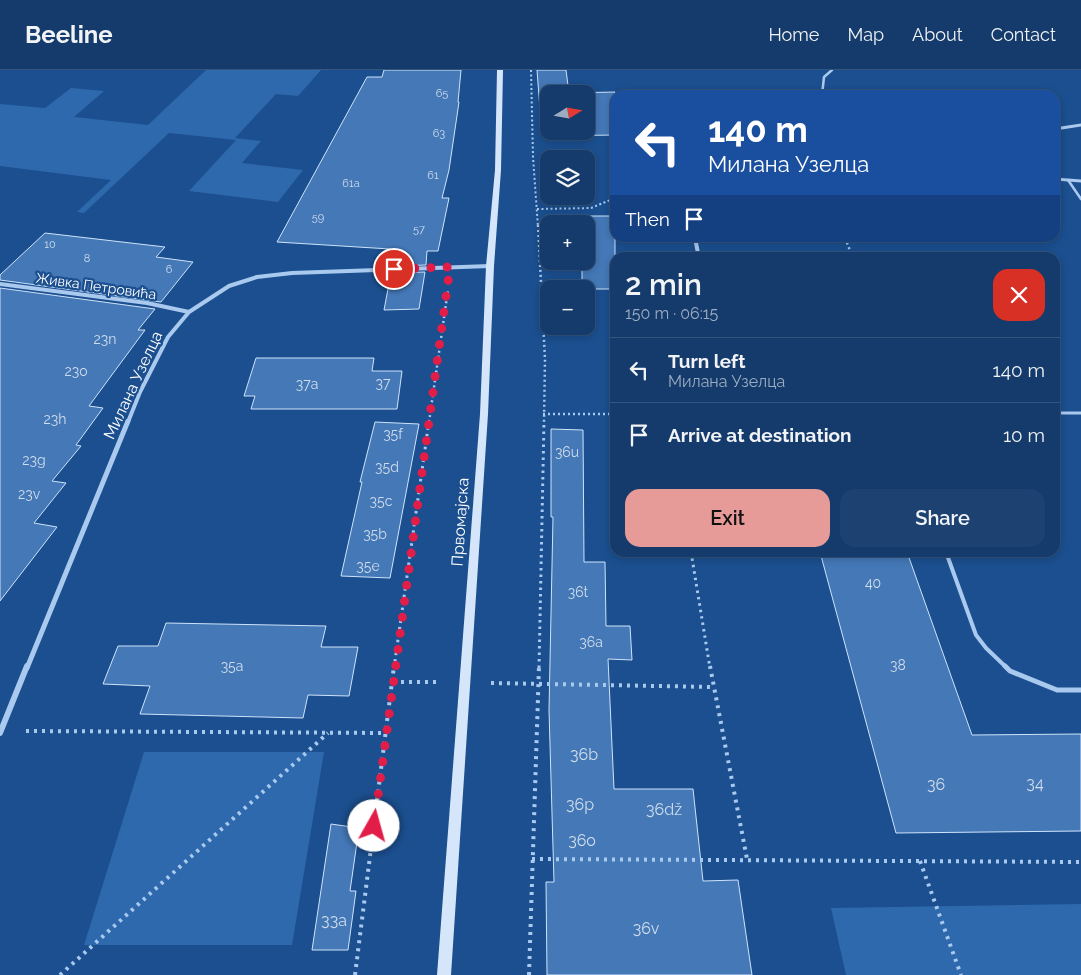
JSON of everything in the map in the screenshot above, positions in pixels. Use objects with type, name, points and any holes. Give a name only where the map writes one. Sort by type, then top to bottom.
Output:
[{"type":"main road","name":"Првомајска","points":[[444,975],[483,423],[490,266],[498,170],[500,70]]},
{"type":"street","points":[[1060,128],[1081,125]]},
{"type":"street","points":[[1060,179],[1081,181]]},
{"type":"street","name":"Милана Узелца","points":[[0,732],[140,392],[168,336],[189,312],[229,286],[257,277],[292,273],[490,266]]},
{"type":"street","name":"Живка Петровића","points":[[0,284],[147,303],[189,312]]},
{"type":"lane","points":[[823,90],[824,77],[832,70]]},
{"type":"lane","points":[[1068,180],[1081,199]]},
{"type":"lane","points":[[1060,413],[1081,413]]},
{"type":"lane","points":[[948,557],[976,635],[986,648],[1010,671],[1028,680],[1058,690],[1081,690]]},
{"type":"path","points":[[529,975],[539,684],[543,414],[543,301],[531,70]]},
{"type":"path","points":[[537,209],[591,208],[610,200]]},
{"type":"path","points":[[355,975],[385,733],[450,267]]},
{"type":"path","points":[[543,414],[610,414]]},
{"type":"path","points":[[692,557],[713,687],[747,859]]},
{"type":"path","points":[[392,682],[713,687]]},
{"type":"path","points":[[0,732],[385,733]]},
{"type":"path","points":[[60,975],[328,733]]},
{"type":"path","points":[[532,859],[1081,862]]},
{"type":"path","points":[[920,861],[961,975]]},
{"type":"shaded area","points":[[206,70],[321,70],[298,96],[276,94],[235,138],[261,141],[242,163],[303,170],[278,202],[189,191],[236,140],[169,133],[84,213],[77,212],[111,180],[0,166],[0,104],[45,108],[71,88],[104,91],[74,117],[148,125]]},
{"type":"shaded area","points":[[144,752],[324,752],[292,945],[84,945]]},
{"type":"shaded area","points":[[1081,904],[1081,975],[846,975],[831,908]]},
{"type":"building","points":[[384,70],[461,70],[459,102],[449,170],[442,198],[449,198],[438,251],[427,251],[426,265],[392,266],[395,250],[277,242],[367,77],[382,77]]},
{"type":"building","points":[[537,70],[566,70],[568,85],[540,85],[540,110]]},
{"type":"building","points":[[595,92],[610,92],[610,135],[595,135]]},
{"type":"building","points":[[595,216],[610,216],[610,242],[615,242],[615,252],[610,252],[610,289],[595,289],[595,280],[582,280],[582,270],[595,270]]},
{"type":"building","points":[[45,233],[165,247],[156,257],[193,262],[161,302],[0,280],[0,275]]},
{"type":"building","points":[[425,272],[419,309],[384,310],[391,273]]},
{"type":"building","points":[[0,288],[155,309],[138,330],[145,330],[89,406],[103,408],[76,445],[81,446],[52,481],[66,483],[34,523],[57,527],[0,601]]},
{"type":"building","points":[[256,358],[374,358],[372,371],[402,371],[397,409],[251,409],[255,396],[244,396]]},
{"type":"building","points":[[375,422],[419,424],[390,578],[341,576],[362,482],[360,482]]},
{"type":"building","points":[[551,429],[583,430],[584,562],[605,562],[606,626],[630,626],[632,660],[608,659],[614,789],[693,789],[703,881],[738,880],[752,975],[547,975],[546,882],[554,882],[549,710],[553,517],[551,517]]},
{"type":"building","points":[[821,557],[909,557],[972,735],[1081,734],[1081,831],[896,833]]},
{"type":"building","points":[[166,623],[326,626],[321,647],[358,647],[349,696],[308,695],[303,718],[140,714],[150,686],[103,684],[118,646],[158,646]]},
{"type":"building","points":[[331,824],[359,828],[350,891],[356,891],[348,950],[312,950]]},
{"type":"route","points":[[374,826],[385,733],[450,267],[394,269]]}]
